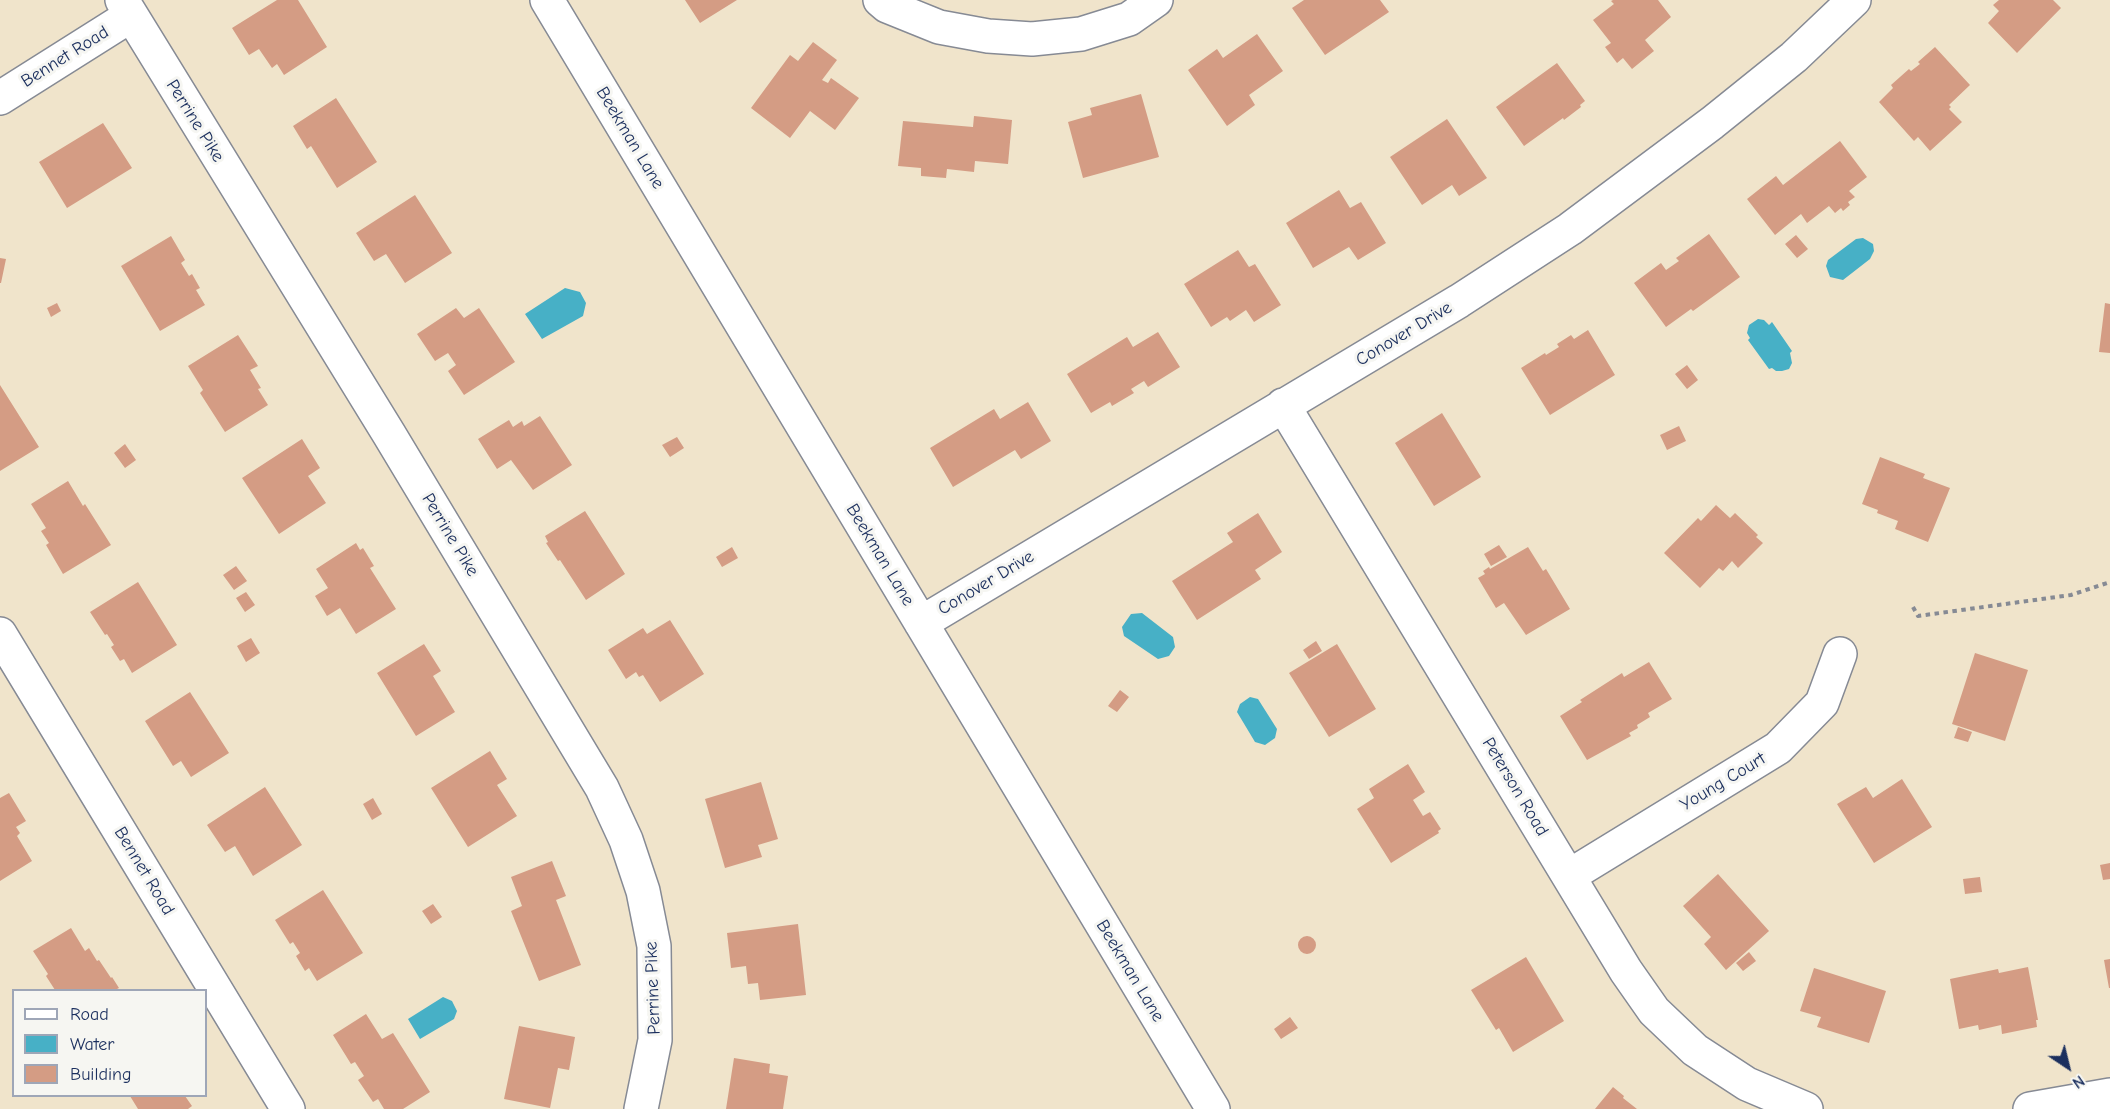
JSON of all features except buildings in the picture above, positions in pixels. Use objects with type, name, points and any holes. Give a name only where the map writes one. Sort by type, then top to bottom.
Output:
[{"type":"street","name":"Beekman Lane","points":[[547,0],[1213,1109]]},
{"type":"street","points":[[880,0],[887,6],[939,27],[988,36],[1032,39],[1081,34],[1129,19],[1156,0]]},
{"type":"street","name":"Conover Drive","points":[[921,622],[1459,301],[1570,229],[1712,123],[1794,57],[1854,0]]},
{"type":"street","name":"Bennet Road","points":[[0,98],[126,8]]},
{"type":"street","name":"Perrine Pike","points":[[126,8],[389,434],[602,788],[626,840],[643,891],[654,946],[656,1040],[641,1109]]},
{"type":"street","name":"Peterson Road","points":[[1283,405],[1626,971],[1654,1011],[1695,1050],[1738,1078],[1806,1109]]},
{"type":"street","name":"Bennet Road","points":[[0,634],[288,1109]]},
{"type":"street","name":"Young Court","points":[[1569,876],[1778,748],[1822,703],[1840,654]]},
{"type":"street","points":[[2030,1109],[2110,1095]]},
{"type":"path","points":[[1913,608],[1918,616],[2071,595],[2110,582]]},
{"type":"water","points":[[1863,238],[1873,244],[1874,251],[1870,259],[1843,280],[1830,277],[1826,266],[1828,260],[1856,239]]},
{"type":"water","points":[[565,288],[580,292],[586,303],[583,316],[542,339],[525,314]]},
{"type":"water","points":[[1758,319],[1764,320],[1769,325],[1772,322],[1792,351],[1790,353],[1792,363],[1789,369],[1776,371],[1769,369],[1748,340],[1750,338],[1747,333],[1749,325]]},
{"type":"water","points":[[1142,613],[1173,637],[1175,647],[1169,656],[1158,659],[1124,636],[1122,627],[1131,614]]},
{"type":"water","points":[[1250,697],[1258,699],[1277,729],[1275,738],[1265,745],[1255,742],[1237,712],[1240,704]]},
{"type":"water","points":[[443,997],[452,1001],[457,1011],[454,1019],[420,1039],[408,1019]]}]
